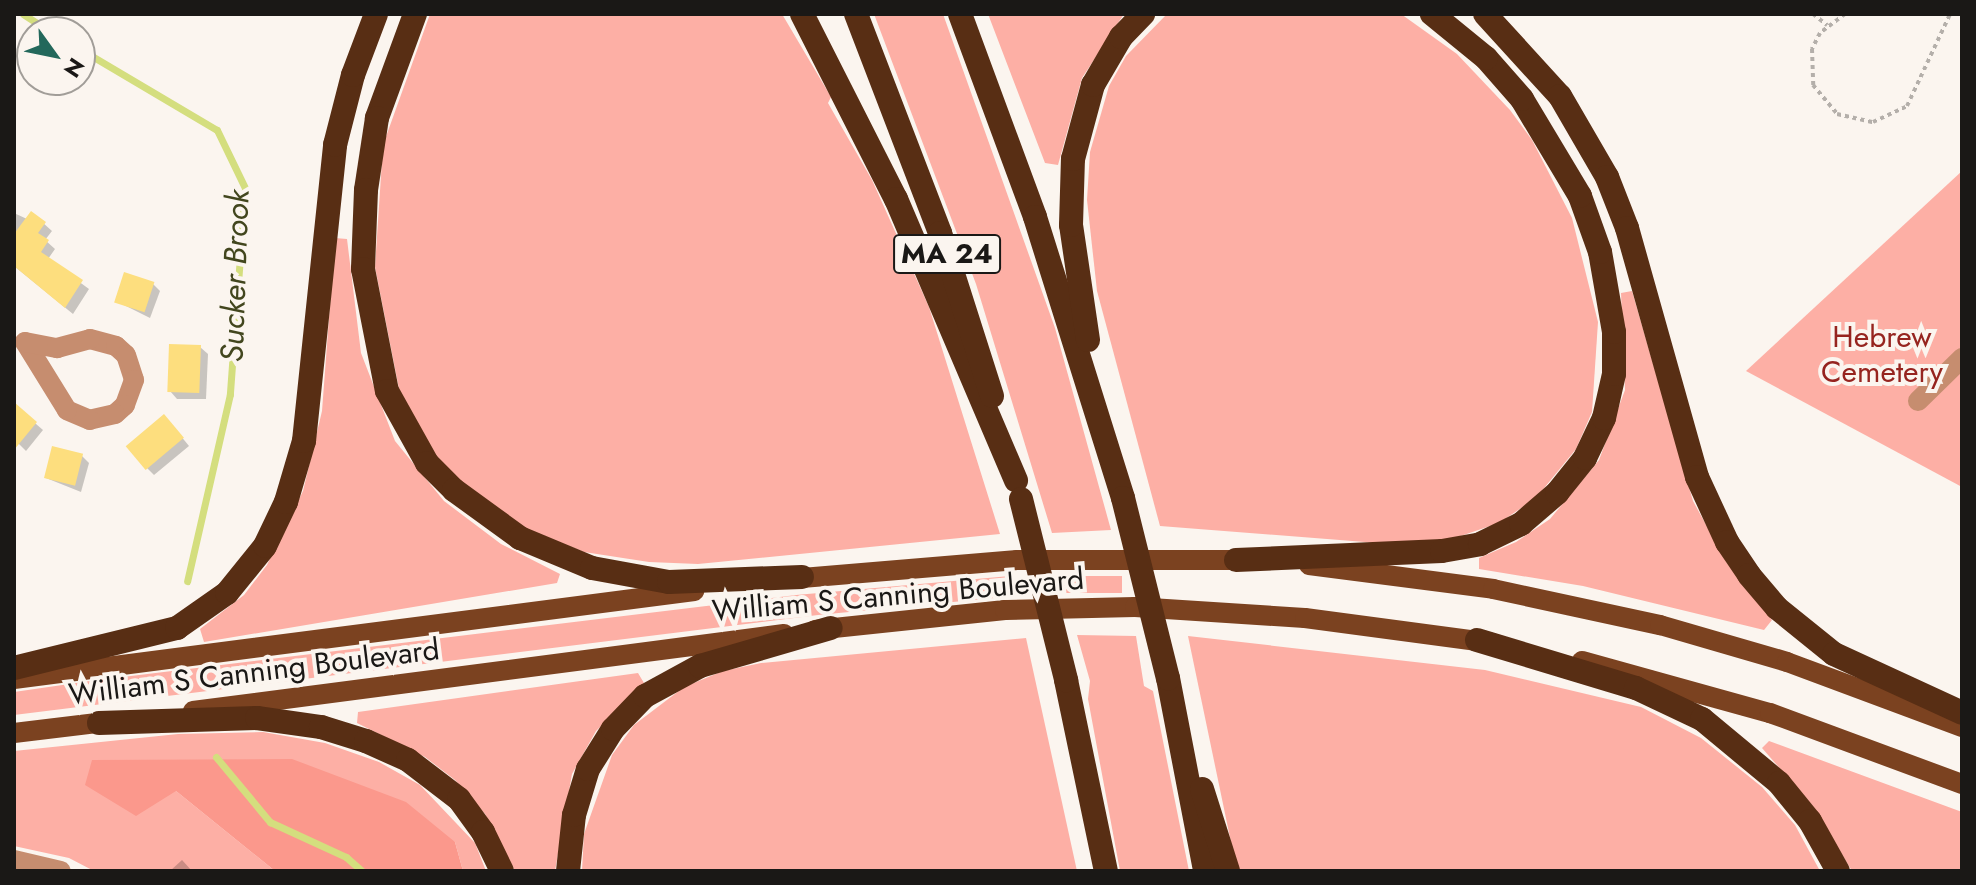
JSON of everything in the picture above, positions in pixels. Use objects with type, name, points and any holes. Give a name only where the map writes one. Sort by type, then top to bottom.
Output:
[{"type":"highway","points":[[14,668],[177,628],[227,593],[265,546],[286,502],[304,441],[335,145],[353,75],[376,14]]},
{"type":"highway","points":[[415,14],[395,55],[377,118],[363,255],[370,322],[387,391],[427,463],[454,490],[520,538],[592,568],[669,582],[802,577]]},
{"type":"highway","points":[[802,14],[896,199],[1018,490]]},
{"type":"highway","name":"MA 24","points":[[856,14],[940,233],[1018,490],[1067,684],[1106,871]]},
{"type":"highway","name":"MA 24","points":[[960,14],[1035,217],[1123,498],[1168,678],[1205,871]]},
{"type":"highway","points":[[1112,460],[1089,348],[1071,225],[1071,183],[1093,85],[1121,37],[1143,14]]},
{"type":"highway","points":[[1236,560],[1442,551],[1480,544],[1521,524],[1557,493],[1585,458],[1604,418],[1614,374],[1614,332],[1600,252],[1580,196],[1522,99],[1486,58],[1432,14]]},
{"type":"highway","points":[[1485,14],[1560,96],[1607,177],[1627,228],[1697,477],[1749,575],[1777,608],[1834,654],[1962,713]]},
{"type":"highway","points":[[568,871],[574,815],[588,769],[613,729],[645,696],[700,666],[831,628]]},
{"type":"highway","points":[[1477,640],[1625,683],[1702,719],[1779,783],[1810,821],[1838,871]]},
{"type":"highway","points":[[1067,684],[1095,871]]},
{"type":"highway","points":[[1175,710],[1228,871]]},
{"type":"highway","points":[[99,723],[257,718],[321,727],[366,741],[408,760],[459,799],[483,832],[502,871]]},
{"type":"main road","name":"William S Canning Boulevard","points":[[14,679],[802,577],[1031,560],[1236,560],[1407,576],[1578,606],[1745,649],[1962,727]]},
{"type":"main road","name":"William S Canning Boulevard","points":[[14,733],[831,628],[990,611],[1135,607],[1305,618],[1477,640],[1687,687],[1962,784]]},
{"type":"street","points":[[20,336],[44,348],[90,339],[116,346],[132,367],[131,394],[115,414],[90,420],[78,417],[59,399],[20,336]]},
{"type":"street","points":[[1918,401],[1962,358]]},
{"type":"street","points":[[14,860],[61,871]]},
{"type":"path","points":[[1813,14],[1828,26]]},
{"type":"path","points":[[1845,14],[1828,26],[1812,49],[1813,85],[1837,114],[1873,122],[1907,106],[1950,14]]},
{"type":"green space","points":[[430,14],[782,14],[831,97],[828,103],[872,180],[929,307],[1000,534],[698,564],[649,562],[584,552],[528,530],[463,485],[432,451],[399,389],[375,267],[383,145]]},
{"type":"green space","points":[[874,14],[943,14],[1055,328],[1111,530],[1052,533],[976,284]]},
{"type":"green space","points":[[988,14],[1124,14],[1082,78],[1058,165],[1045,163]]},
{"type":"green space","points":[[1167,14],[1401,14],[1457,54],[1510,110],[1532,140],[1572,218],[1598,322],[1592,412],[1576,449],[1536,498],[1499,523],[1440,543],[1403,545],[1160,526],[1097,291],[1087,200],[1090,152],[1109,86],[1126,56]]},
{"type":"green space","name":"Hebrew Cemetery","points":[[1962,171],[1962,487],[1746,371]]},
{"type":"green space","points":[[335,238],[347,239],[361,353],[395,441],[444,501],[501,544],[560,574],[557,583],[204,642],[200,629],[244,595],[267,565],[303,491],[322,411]]},
{"type":"green space","points":[[1632,291],[1693,501],[1727,563],[1772,620],[1764,630],[1583,586],[1479,569],[1479,558],[1516,542],[1550,519],[1599,460],[1625,390],[1621,293]]},
{"type":"green space","points":[[1010,576],[1015,596],[818,615],[14,715],[14,692],[90,681],[796,595]]},
{"type":"green space","points":[[1063,576],[1122,576],[1122,593],[1063,593]]},
{"type":"green space","points":[[1077,635],[1136,636],[1144,686],[1153,691],[1189,871],[1120,871],[1088,699],[1090,681]]},
{"type":"green space","points":[[1188,636],[1485,670],[1641,707],[1701,738],[1762,787],[1795,825],[1820,871],[1237,871]]},
{"type":"green space","points":[[1026,638],[1077,871],[582,871],[584,834],[612,755],[634,725],[684,687],[723,671],[761,663]]},
{"type":"green space","points":[[638,673],[644,683],[596,731],[572,774],[555,871],[515,871],[485,814],[455,780],[425,757],[357,723],[358,712]]},
{"type":"green space","points":[[263,732],[325,743],[379,762],[420,785],[475,843],[486,871],[463,871],[455,842],[176,791],[275,871],[94,871],[69,858],[14,846],[14,751],[178,734]]},
{"type":"green space","points":[[1769,741],[1962,812],[1962,871],[1852,871],[1811,804],[1762,748]]},
{"type":"shaded area","points":[[292,759],[406,802],[455,842],[463,871],[275,871],[176,791],[136,816],[85,785],[92,760]]},
{"type":"building","points":[[31,211],[46,222],[38,233],[49,240],[41,252],[83,280],[65,308],[14,266],[14,234]]},
{"type":"building","points":[[124,272],[154,282],[145,312],[114,302]]},
{"type":"building","points":[[169,344],[201,345],[199,393],[167,392]]},
{"type":"building","points":[[14,402],[37,422],[14,450]]},
{"type":"building","points":[[164,414],[184,438],[146,470],[126,446]]},
{"type":"building","points":[[52,446],[83,454],[75,486],[44,478]]},
{"type":"waterway","name":"Sucker Brook","points":[[96,58],[217,130],[245,188],[230,394],[187,581]]},
{"type":"waterway","name":"Sucker Brook","points":[[216,757],[270,822],[346,857],[362,871]]}]
